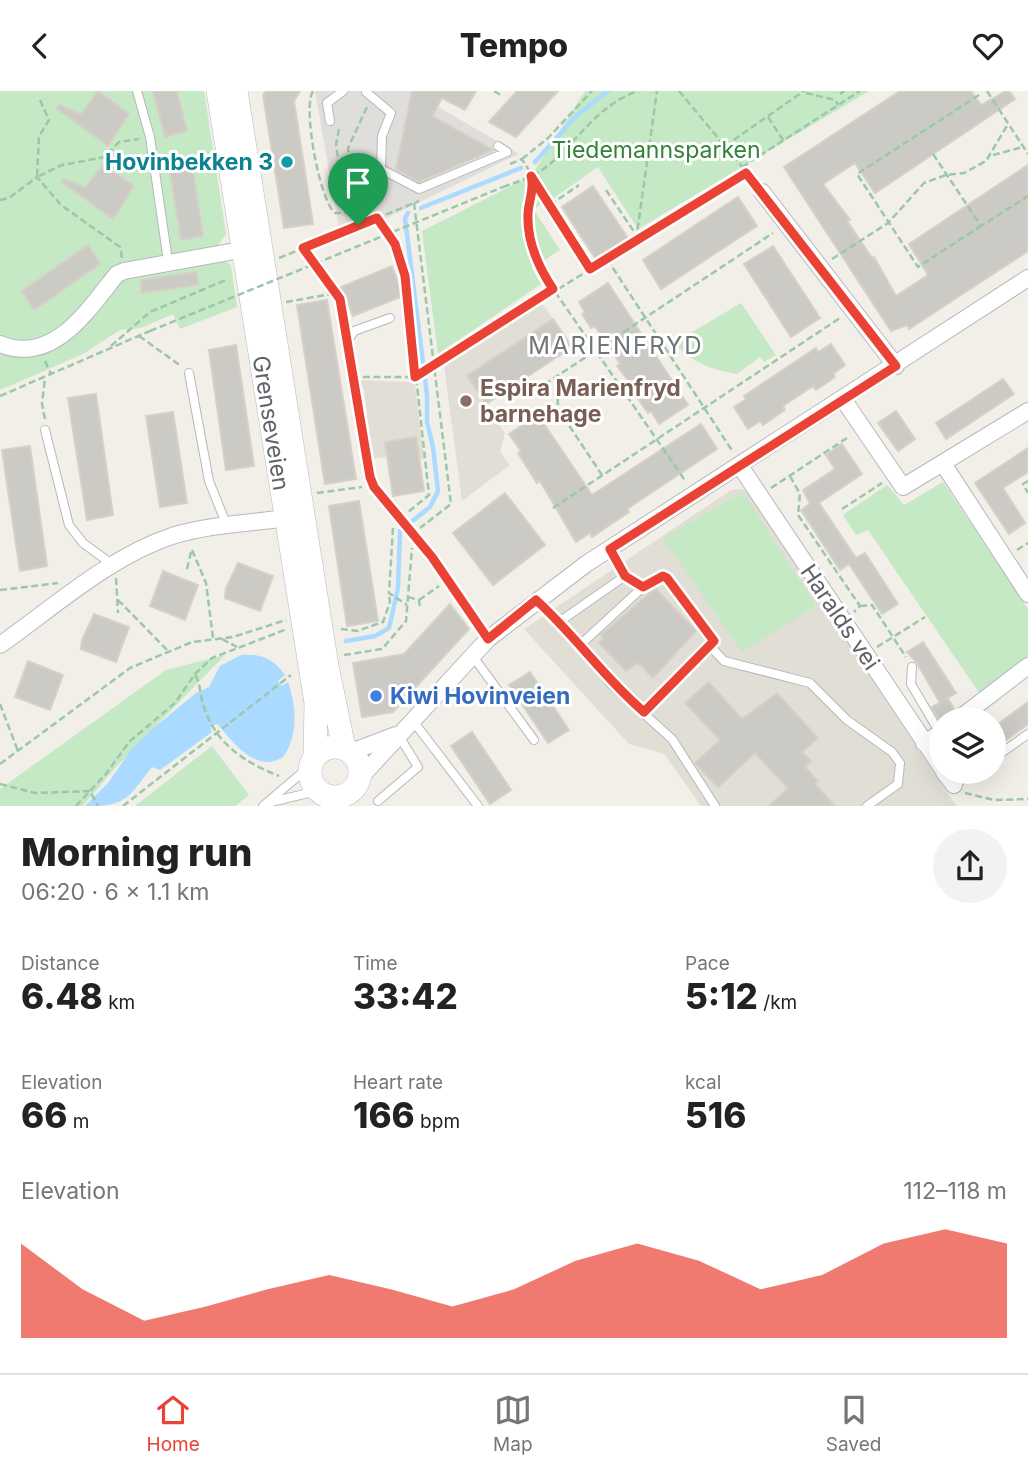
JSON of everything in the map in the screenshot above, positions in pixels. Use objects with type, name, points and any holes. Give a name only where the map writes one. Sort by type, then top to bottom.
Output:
[{"type":"main road","name":"Grenseveien","points":[[218,91],[260,253]]},
{"type":"main road","name":"Grenseveien","points":[[236,91],[332,699],[347,750]]},
{"type":"main road","name":"Grenseveien","points":[[300,509],[316,703],[313,760]]},
{"type":"main road","points":[[329,747],[347,750],[359,764],[362,793],[325,798],[310,779],[313,760],[329,747]]},
{"type":"street","points":[[762,192],[854,308],[896,366]]},
{"type":"street","points":[[0,344],[25,351],[58,340],[117,274],[124,271],[195,256],[260,253]]},
{"type":"street","points":[[362,793],[407,732],[472,655],[536,600],[737,461],[844,399],[1028,278]]},
{"type":"street","points":[[844,399],[903,487],[944,465],[1028,411]]},
{"type":"street","name":"Haralds vei","points":[[737,461],[929,750]]},
{"type":"street","points":[[944,465],[1028,594]]},
{"type":"street","points":[[0,645],[113,565],[145,547],[190,531],[227,526],[300,509]]},
{"type":"street","points":[[974,707],[1028,666]]},
{"type":"street","points":[[347,750],[407,732]]},
{"type":"street","points":[[924,743],[929,740]]},
{"type":"lane","points":[[137,91],[150,137],[168,261]]},
{"type":"lane","points":[[330,121],[327,103],[343,91]]},
{"type":"lane","points":[[366,91],[391,113],[382,136],[381,169],[419,189],[507,152],[498,146]]},
{"type":"lane","points":[[337,296],[373,485],[413,532],[488,639]]},
{"type":"lane","points":[[347,342],[354,331],[390,318]]},
{"type":"lane","points":[[189,373],[209,481],[227,526]]},
{"type":"lane","points":[[45,429],[69,525],[83,543],[113,565]]},
{"type":"lane","points":[[610,549],[625,576],[643,587]]},
{"type":"lane","points":[[559,622],[625,576]]},
{"type":"lane","points":[[579,646],[643,587],[663,576],[667,578],[713,637],[710,646],[644,712]]},
{"type":"lane","points":[[448,601],[456,595]]},
{"type":"lane","points":[[536,600],[559,622],[612,685],[672,739],[715,806]]},
{"type":"lane","points":[[710,646],[724,661],[810,683],[847,720],[892,752],[900,763],[898,784],[867,806]]},
{"type":"lane","points":[[472,655],[534,740]]},
{"type":"lane","points":[[912,667],[911,684],[929,713]]},
{"type":"lane","points":[[362,793],[418,767],[407,732]]},
{"type":"lane","points":[[407,732],[478,806]]},
{"type":"lane","points":[[1006,750],[1028,734]]},
{"type":"lane","points":[[265,805],[313,760]]},
{"type":"lane","points":[[265,805],[325,798]]},
{"type":"path","points":[[313,91],[308,112],[317,169],[330,210],[335,213],[358,214]]},
{"type":"path","points":[[494,91],[499,94],[501,91]]},
{"type":"path","points":[[510,164],[522,159],[548,138],[592,91]]},
{"type":"path","points":[[0,396],[150,331],[531,176],[552,163],[590,120],[614,103],[638,91]]},
{"type":"path","points":[[637,238],[657,91]]},
{"type":"path","points":[[679,91],[762,192]]},
{"type":"path","points":[[840,95],[844,91]]},
{"type":"path","points":[[742,167],[860,91]]},
{"type":"path","points":[[987,91],[1028,154]]},
{"type":"path","points":[[725,146],[804,92],[835,100],[838,105]]},
{"type":"path","points":[[979,95],[857,174],[918,267],[1028,196]]},
{"type":"path","points":[[40,100],[49,120],[39,136],[37,177],[61,205],[120,247],[124,271]]},
{"type":"path","points":[[358,225],[348,148],[368,105]]},
{"type":"path","points":[[768,117],[783,140]]},
{"type":"path","points":[[993,155],[1008,124]]},
{"type":"path","points":[[340,133],[336,144],[343,193],[341,201],[348,213]]},
{"type":"path","points":[[0,200],[9,198],[37,177],[62,165],[105,157],[119,142],[150,137]]},
{"type":"path","points":[[821,266],[888,223],[907,205],[916,190],[946,175],[973,169],[993,155],[1023,147]]},
{"type":"path","points":[[933,154],[981,226]]},
{"type":"path","points":[[522,159],[590,269]]},
{"type":"path","points":[[352,377],[416,377],[553,289],[746,173]]},
{"type":"path","points":[[531,176],[533,183],[528,216],[538,267],[688,485]]},
{"type":"path","points":[[550,205],[579,185]]},
{"type":"path","points":[[606,190],[637,238]]},
{"type":"path","points":[[260,253],[303,248],[426,198]]},
{"type":"path","points":[[335,657],[382,649],[406,621],[413,532],[451,504],[432,367],[414,203]]},
{"type":"path","points":[[331,629],[357,631],[383,622],[390,602],[388,593],[394,525],[429,495],[405,276],[395,244],[377,218]]},
{"type":"path","points":[[527,396],[768,237]]},
{"type":"path","points":[[280,303],[337,296],[303,248]]},
{"type":"path","points":[[607,258],[737,461]]},
{"type":"path","points":[[110,348],[150,313],[238,275]]},
{"type":"path","points":[[553,507],[854,308]]},
{"type":"path","points":[[139,336],[189,373]]},
{"type":"path","points":[[45,376],[42,399],[45,429]]},
{"type":"path","points":[[557,376],[558,409],[602,475]]},
{"type":"path","points":[[770,489],[855,432]]},
{"type":"path","points":[[790,476],[800,493],[798,515],[860,606]]},
{"type":"path","points":[[842,509],[888,479]]},
{"type":"path","points":[[1028,481],[1023,484],[1028,493]]},
{"type":"path","points":[[300,509],[373,485]]},
{"type":"path","points":[[190,531],[192,550],[206,583],[213,638]]},
{"type":"path","points":[[1011,554],[1028,543]]},
{"type":"path","points":[[187,569],[192,550]]},
{"type":"path","points":[[113,565],[118,614]]},
{"type":"path","points":[[0,590],[62,583],[76,591]]},
{"type":"path","points":[[408,597],[419,600],[436,589]]},
{"type":"path","points":[[388,593],[407,605]]},
{"type":"path","points":[[118,600],[168,651]]},
{"type":"path","points":[[419,600],[420,609]]},
{"type":"path","points":[[843,622],[860,606],[872,605],[912,667]]},
{"type":"path","points":[[866,656],[893,635],[925,617]]},
{"type":"path","points":[[0,764],[130,668],[168,651],[213,638],[233,637],[292,618]]},
{"type":"path","points":[[76,806],[92,794],[129,742],[175,703],[195,674],[212,658],[293,627]]},
{"type":"path","points":[[219,637],[237,647]]},
{"type":"path","points":[[123,806],[295,672]]},
{"type":"path","points":[[195,674],[203,707],[217,733],[247,762],[282,778]]},
{"type":"path","points":[[0,704],[19,751]]},
{"type":"path","points":[[0,784],[36,793],[92,794]]},
{"type":"path","points":[[959,784],[978,797],[1028,799]]},
{"type":"path","points":[[92,794],[98,806]]},
{"type":"shaded area","points":[[315,91],[411,91],[519,154],[341,240]]},
{"type":"shaded area","name":"Espira Marienfryd barnehage","points":[[541,302],[553,319],[467,376],[505,433],[500,452],[510,465],[462,501],[444,365]]},
{"type":"shaded area","points":[[358,380],[409,382],[415,385],[424,459],[419,459],[415,437],[385,442],[387,457],[370,459],[364,421],[367,415],[364,390]]},
{"type":"shaded area","points":[[731,490],[747,491],[929,765],[929,784],[941,784],[956,806],[701,806],[664,754],[629,744],[524,629]]},
{"type":"green space","points":[[0,91],[204,91],[226,234],[219,244],[223,261],[231,265],[237,307],[180,329],[173,314],[141,328],[120,330],[83,354],[0,390]]},
{"type":"green space","name":"Tiedemannsparken","points":[[585,91],[869,91],[638,229],[598,167],[548,202],[533,181],[542,203],[534,210],[560,250],[532,268],[541,284],[438,354],[422,231],[531,176]]},
{"type":"green space","points":[[741,303],[776,355],[764,362],[760,357],[737,374],[702,364],[674,343]]},
{"type":"green space","points":[[943,482],[1028,609],[1028,656],[980,694],[868,530],[856,535],[843,515],[887,485],[904,505]]},
{"type":"green space","points":[[743,492],[816,606],[742,652],[663,538]]},
{"type":"green space","points":[[225,655],[115,768],[83,806],[0,806],[0,789],[166,670]]},
{"type":"green space","points":[[212,746],[249,795],[235,806],[135,806]]},
{"type":"water","points":[[241,655],[260,656],[271,661],[285,675],[278,681],[282,686],[288,682],[293,700],[294,730],[283,757],[263,762],[254,759],[237,746],[217,724],[210,727],[212,732],[160,770],[152,767],[125,799],[99,806],[85,806],[108,783],[131,750],[150,731],[196,693],[209,687],[220,666]]},
{"type":"building","points":[[98,91],[129,114],[108,146],[57,109],[59,105],[81,114]]},
{"type":"building","points":[[153,91],[177,91],[187,131],[165,137]]},
{"type":"building","name":"Hovinbekken 3","points":[[266,91],[300,91],[294,101],[313,224],[284,228],[263,95]]},
{"type":"building","points":[[412,91],[476,91],[465,110],[442,98],[432,116],[493,150],[419,182],[396,169]]},
{"type":"building","points":[[517,91],[558,91],[516,137],[489,122]]},
{"type":"building","points":[[900,91],[971,91],[981,105],[1006,91],[1015,99],[875,193],[855,163],[823,184],[850,220],[847,221],[872,258],[874,257],[896,296],[928,275],[909,244],[1028,165],[1028,251],[909,329],[907,325],[891,331],[784,167]]},
{"type":"building","points":[[191,157],[203,236],[181,240],[168,160]]},
{"type":"building","points":[[103,164],[134,186],[113,219],[62,182],[63,179],[86,187]]},
{"type":"building","points":[[593,186],[629,240],[597,261],[562,207]]},
{"type":"building","points":[[738,197],[757,226],[661,289],[643,260]]},
{"type":"building","points":[[88,245],[100,264],[34,310],[22,291]]},
{"type":"building","points":[[773,246],[820,318],[791,337],[744,264]]},
{"type":"building","points":[[392,266],[403,296],[353,316],[341,287]]},
{"type":"building","points":[[197,272],[198,285],[141,293],[141,280]]},
{"type":"building","points":[[608,283],[688,405],[659,424],[651,411],[648,413],[638,399],[641,397],[617,366],[620,364],[595,326],[591,328],[582,314],[585,312],[579,302]]},
{"type":"building","points":[[327,300],[356,479],[325,484],[297,305]]},
{"type":"building","points":[[553,319],[572,347],[486,404],[467,376]]},
{"type":"building","points":[[831,344],[845,365],[833,374],[835,377],[816,390],[813,386],[783,406],[785,410],[763,425],[760,421],[748,429],[734,407],[746,399],[744,396],[816,348],[818,352]]},
{"type":"building","points":[[236,345],[254,466],[226,470],[209,350]]},
{"type":"building","points":[[1003,379],[1014,394],[946,439],[936,423]]},
{"type":"building","points":[[96,394],[113,515],[87,520],[68,398]]},
{"type":"building","points":[[896,411],[915,439],[898,451],[878,423]]},
{"type":"building","points":[[173,412],[187,503],[160,507],[146,416]]},
{"type":"building","points":[[538,415],[592,495],[701,424],[717,449],[627,509],[629,512],[592,537],[590,533],[576,542],[540,481],[537,483],[518,453],[521,451],[509,434]]},
{"type":"building","points":[[416,437],[424,491],[393,496],[385,442]]},
{"type":"building","points":[[842,444],[862,474],[819,503],[856,558],[865,553],[898,604],[882,614],[849,564],[840,570],[801,510],[810,504],[803,490],[835,469],[826,455]]},
{"type":"building","points":[[30,446],[47,566],[20,571],[2,450]]},
{"type":"building","points":[[1028,448],[1028,472],[1003,488],[1025,523],[1009,534],[975,483]]},
{"type":"building","points":[[505,493],[545,545],[493,585],[453,533]]},
{"type":"building","points":[[359,501],[378,621],[347,626],[329,506]]},
{"type":"building","points":[[238,563],[273,576],[260,611],[225,598],[226,588]]},
{"type":"building","points":[[163,571],[198,585],[185,620],[150,606]]},
{"type":"building","points":[[655,588],[696,631],[653,678],[638,663],[626,671],[599,643],[604,638],[601,635]]},
{"type":"building","points":[[450,604],[469,629],[393,712],[362,717],[353,663],[404,654]]},
{"type":"building","points":[[94,614],[129,627],[116,662],[81,649],[82,640]]},
{"type":"building","points":[[923,642],[956,693],[945,700],[948,699],[953,707],[932,707],[940,703],[917,663],[907,652]]},
{"type":"building","points":[[28,661],[63,675],[50,710],[15,697]]},
{"type":"building","points":[[530,672],[569,730],[548,743],[509,685]]},
{"type":"building","points":[[709,682],[742,719],[777,693],[818,738],[802,752],[811,761],[805,767],[818,781],[815,784],[835,806],[769,806],[788,788],[755,753],[718,787],[695,763],[720,740],[685,703]]},
{"type":"building","points":[[1028,702],[1028,724],[1006,740],[1006,718]]},
{"type":"building","points":[[472,732],[511,790],[490,804],[451,746]]},
{"type":"waterway","points":[[535,162],[576,116],[608,91]]},
{"type":"waterway","points":[[421,208],[521,168]]},
{"type":"waterway","points":[[346,641],[375,636],[389,628],[398,588],[400,531],[430,507],[438,491],[427,422],[427,395],[405,218],[408,213]]},
{"type":"place","name":"Hovinbekken 3","points":[[287,162]]},
{"type":"place","name":"Espira Marienfryd barnehage","points":[[466,401]]},
{"type":"place","name":"Kiwi Hovinveien","points":[[376,696]]},
{"type":"district","name":"MARIENFRYD","points":[[616,345]]},
{"type":"route","points":[[746,173],[854,308],[896,366],[610,549],[625,576],[643,587],[663,576],[667,578],[714,641],[644,712],[612,685],[555,617],[536,600],[488,639],[432,557],[374,487],[370,477],[340,299],[303,248],[358,225],[377,218],[395,244],[405,276],[415,377],[553,289],[538,267],[530,232],[528,216],[533,183],[531,176],[590,269],[746,173]]}]
